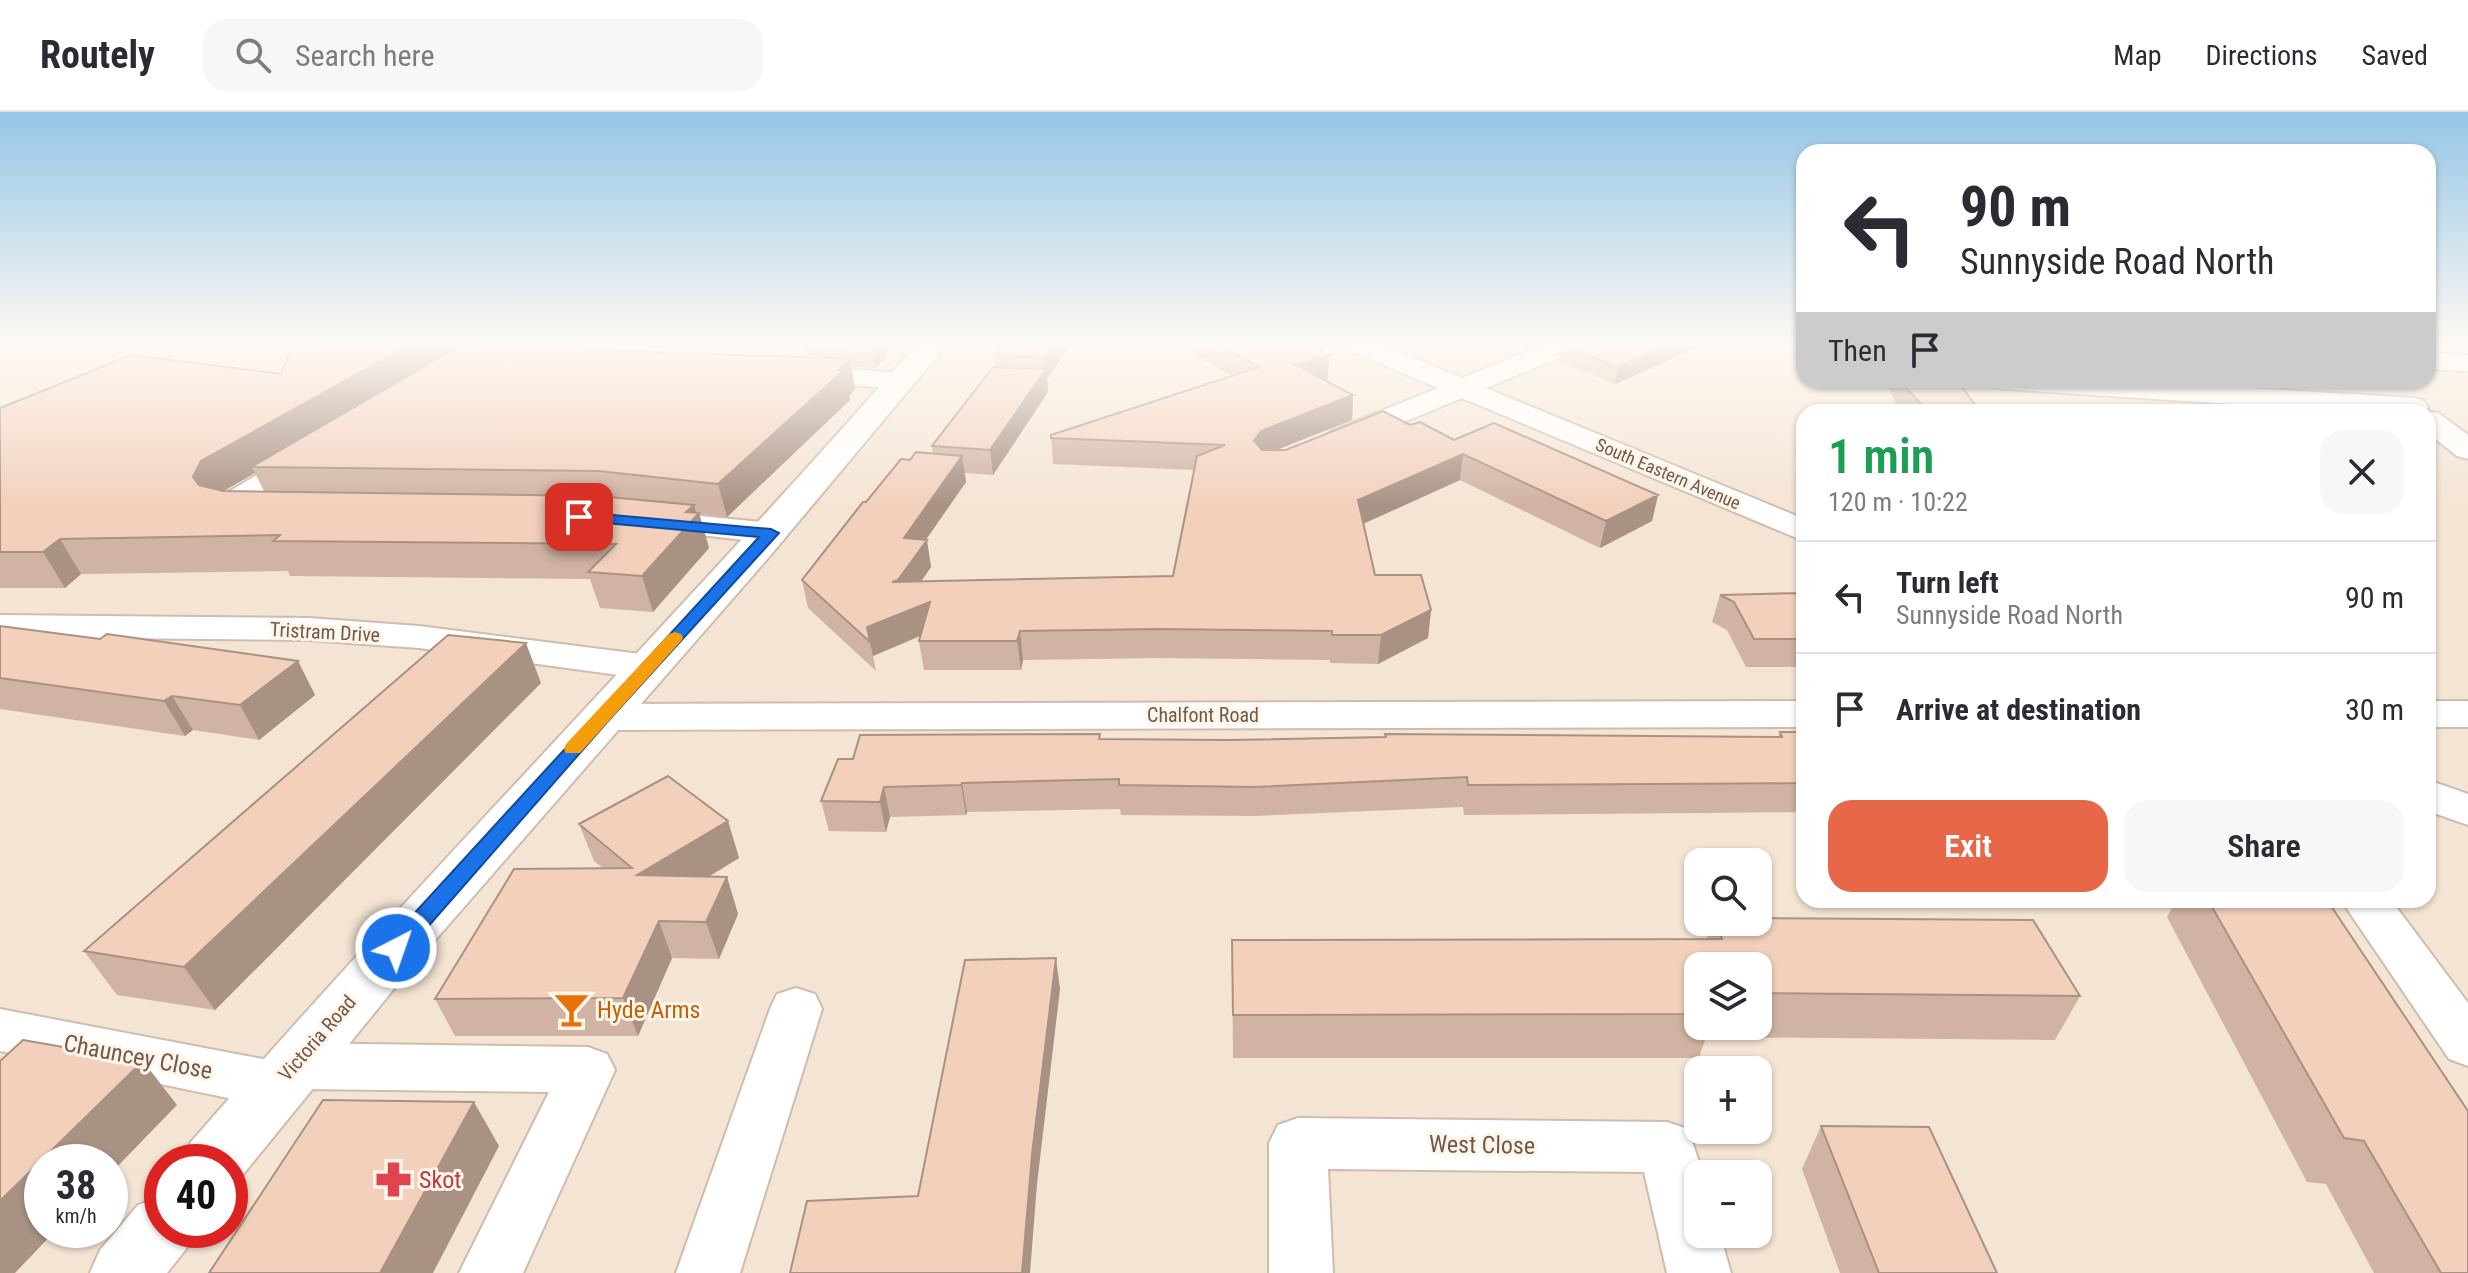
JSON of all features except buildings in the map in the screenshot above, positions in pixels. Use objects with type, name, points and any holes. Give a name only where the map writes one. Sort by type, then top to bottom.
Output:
[{"type":"street","name":"Victoria Road","points":[[229,1144],[284,1076],[601,717],[771,533],[888,397]]},
{"type":"street","points":[[1316,448],[1440,397]]},
{"type":"street","name":"South Eastern Avenue","points":[[1484,397],[1796,528]]},
{"type":"street","points":[[2220,397],[2307,404]]},
{"type":"street","points":[[2436,425],[2468,450]]},
{"type":"street","points":[[286,513],[229,509],[231,504],[337,441]]},
{"type":"street","points":[[624,519],[771,533]]},
{"type":"street","name":"Tristram Drive","points":[[0,626],[309,629],[419,637],[648,667]]},
{"type":"street","name":"Chalfont Road","points":[[601,717],[1796,714]]},
{"type":"street","points":[[2436,714],[2468,714]]},
{"type":"street","points":[[2436,798],[2468,810]]},
{"type":"street","points":[[2371,908],[2468,1044]]},
{"type":"street","points":[[708,1273],[796,1009]]},
{"type":"street","name":"Chauncey Close","points":[[0,1030],[284,1076],[588,1070],[491,1273]]},
{"type":"street","name":"West Close","points":[[1301,1273],[1298,1143],[1667,1147],[1699,1273]]},
{"type":"street","points":[[125,1273],[145,1248]]},
{"type":"shaded area","points":[[0,397],[2468,397],[2468,1273],[0,1273]]},
{"type":"slow traffic","points":[[573,749],[675,638]]},
{"type":"place","name":"Hyde Arms","points":[[571,1010]]},
{"type":"place","name":"Skot","points":[[393,1180]]},
{"type":"route","points":[[396,948],[601,717],[771,533],[609,517],[579,517]]}]
